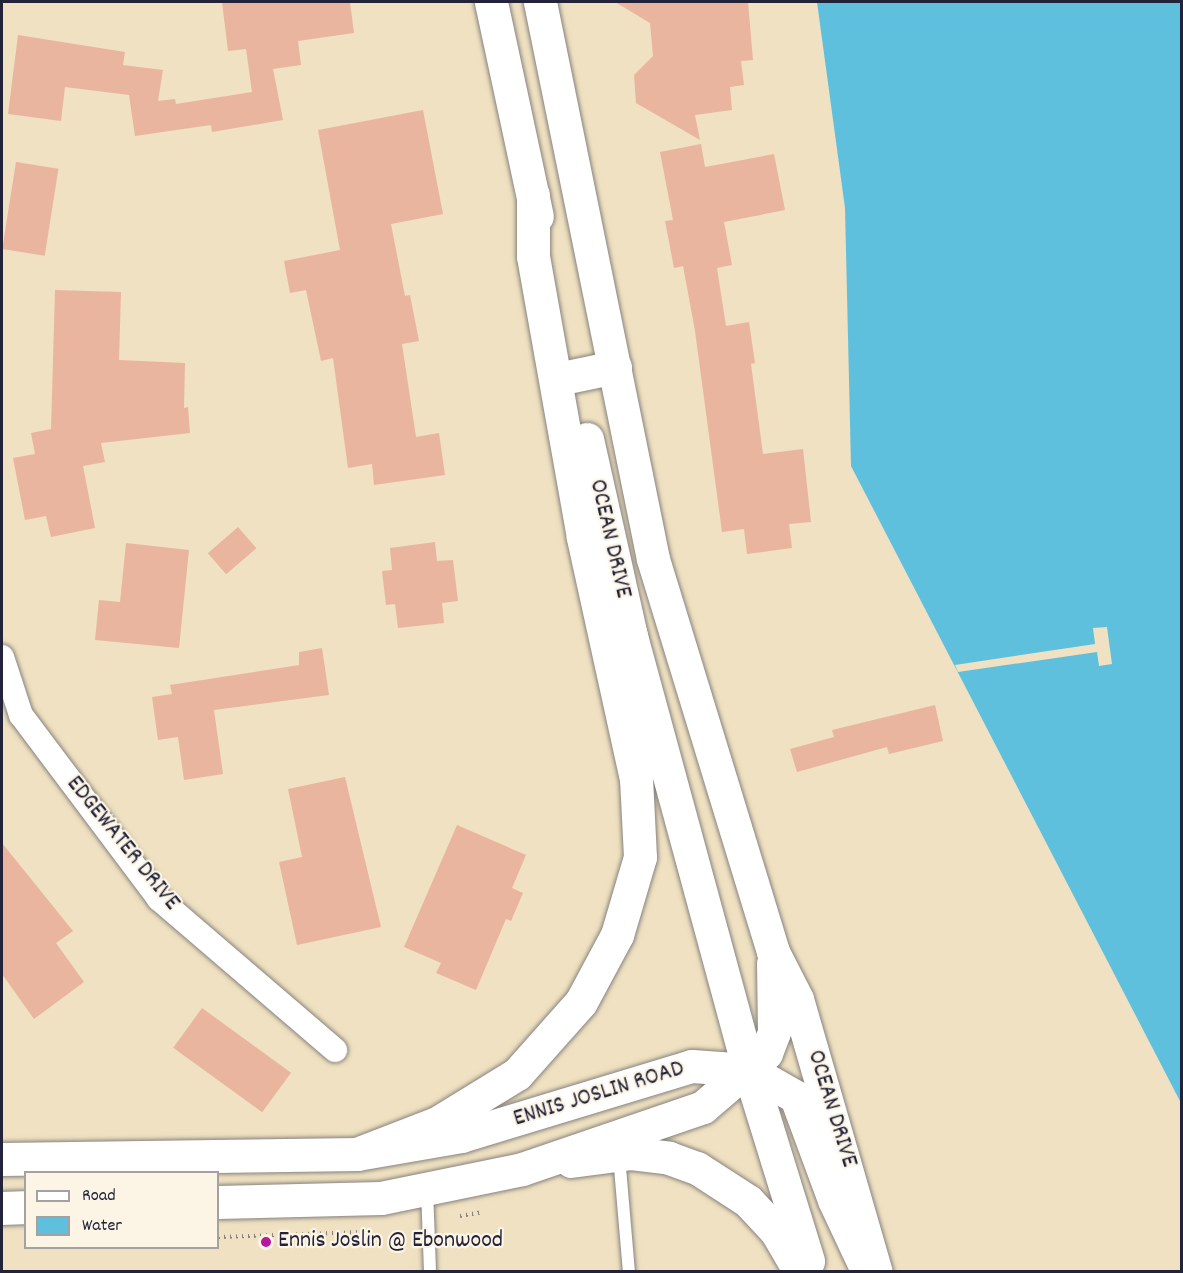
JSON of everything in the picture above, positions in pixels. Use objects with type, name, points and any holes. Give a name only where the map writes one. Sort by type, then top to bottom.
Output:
[{"type":"main road","name":"OCEAN DRIVE","points":[[491,2],[631,636],[749,1070],[811,1272]]},
{"type":"main road","name":"OCEAN DRIVE","points":[[540,2],[555,87],[615,367],[653,559],[773,952],[797,999],[876,1272]]},
{"type":"main road","points":[[511,96],[555,87]]},
{"type":"main road","points":[[357,1154],[437,1123],[517,1074],[581,1002],[616,935],[640,857],[636,778],[583,537],[533,256],[533,195]]},
{"type":"main road","points":[[572,376],[615,367]]},
{"type":"main road","name":"OCEAN DRIVE","points":[[749,1070],[766,1053],[774,1032],[773,952]]},
{"type":"main road","name":"ENNIS JOSLIN ROAD","points":[[2,1160],[357,1154],[461,1137],[692,1066],[749,1070]]},
{"type":"main road","name":"OCEAN DRIVE","points":[[749,1070],[796,1097],[834,1200],[868,1272]]},
{"type":"main road","name":"ENNIS JOSLIN ROAD","points":[[219,1202],[381,1198],[522,1168],[703,1107],[749,1070]]},
{"type":"main road","points":[[522,1168],[619,1154],[669,1158],[697,1167],[727,1185],[776,1231],[800,1272]]},
{"type":"main road","points":[[2,1208],[24,1208]]},
{"type":"street","name":"EDGEWATER DRIVE","points":[[2,657],[21,715],[159,899],[335,1050]]},
{"type":"lane","points":[[619,1154],[629,1272]]},
{"type":"lane","points":[[427,1188],[430,1272]]},
{"type":"path","points":[[430,1222],[486,1210]]},
{"type":"path","points":[[219,1237],[365,1232]]},
{"type":"water","points":[[817,2],[1181,2],[1181,1103],[851,466],[845,208]]},
{"type":"pier","points":[[1107,627],[1112,664],[1099,666],[1097,652],[958,672],[955,665],[1095,644],[1093,628]]},
{"type":"building","points":[[222,2],[350,2],[354,33],[298,41],[301,65],[273,69],[283,120],[212,132],[211,125],[135,136],[129,95],[65,87],[61,121],[8,114],[18,35],[125,52],[123,65],[163,70],[158,101],[175,99],[176,104],[252,92],[246,49],[228,51]]},
{"type":"building","points":[[615,2],[748,2],[753,60],[741,61],[744,85],[730,87],[732,110],[695,115],[700,140],[636,103],[634,75],[653,56],[650,23]]},
{"type":"building","points":[[423,110],[443,214],[391,224],[405,296],[410,295],[419,341],[402,344],[416,437],[439,433],[445,475],[374,485],[372,464],[348,468],[333,358],[321,361],[306,290],[290,293],[284,261],[340,250],[318,130]]},
{"type":"building","points":[[701,144],[705,167],[774,154],[785,210],[724,222],[732,265],[717,268],[726,326],[749,322],[755,363],[751,364],[763,454],[803,449],[811,522],[789,524],[792,548],[747,554],[744,529],[722,532],[695,331],[683,266],[674,268],[665,221],[673,220],[660,152]]},
{"type":"building","points":[[16,162],[58,169],[45,256],[2,249]]},
{"type":"building","points":[[55,290],[121,292],[119,360],[185,363],[184,408],[188,407],[190,433],[101,443],[105,462],[83,466],[95,528],[51,537],[46,516],[25,520],[13,458],[35,454],[31,433],[51,429]]},
{"type":"building","points":[[238,527],[256,548],[226,574],[208,553]]},
{"type":"building","points":[[435,542],[437,561],[453,560],[458,601],[442,603],[444,623],[398,628],[395,604],[386,605],[382,571],[392,570],[390,548]]},
{"type":"building","points":[[126,543],[189,550],[179,648],[95,640],[99,600],[120,602]]},
{"type":"building","points":[[322,648],[329,695],[214,710],[223,774],[184,780],[178,737],[158,740],[152,697],[172,694],[170,685],[299,665],[299,652]]},
{"type":"building","points":[[935,705],[943,741],[889,754],[887,747],[797,772],[790,749],[834,737],[832,730]]},
{"type":"building","points":[[345,777],[381,927],[297,945],[279,862],[302,857],[288,789]]},
{"type":"building","points":[[457,825],[526,855],[512,888],[523,893],[511,921],[506,919],[476,990],[436,973],[441,963],[404,947]]},
{"type":"building","points":[[2,843],[73,931],[56,943],[84,982],[34,1019],[2,974]]},
{"type":"building","points":[[202,1008],[291,1073],[262,1112],[173,1048]]},
{"type":"place","name":"Ennis Joslin @ Ebonwood","points":[[266,1242]]}]
